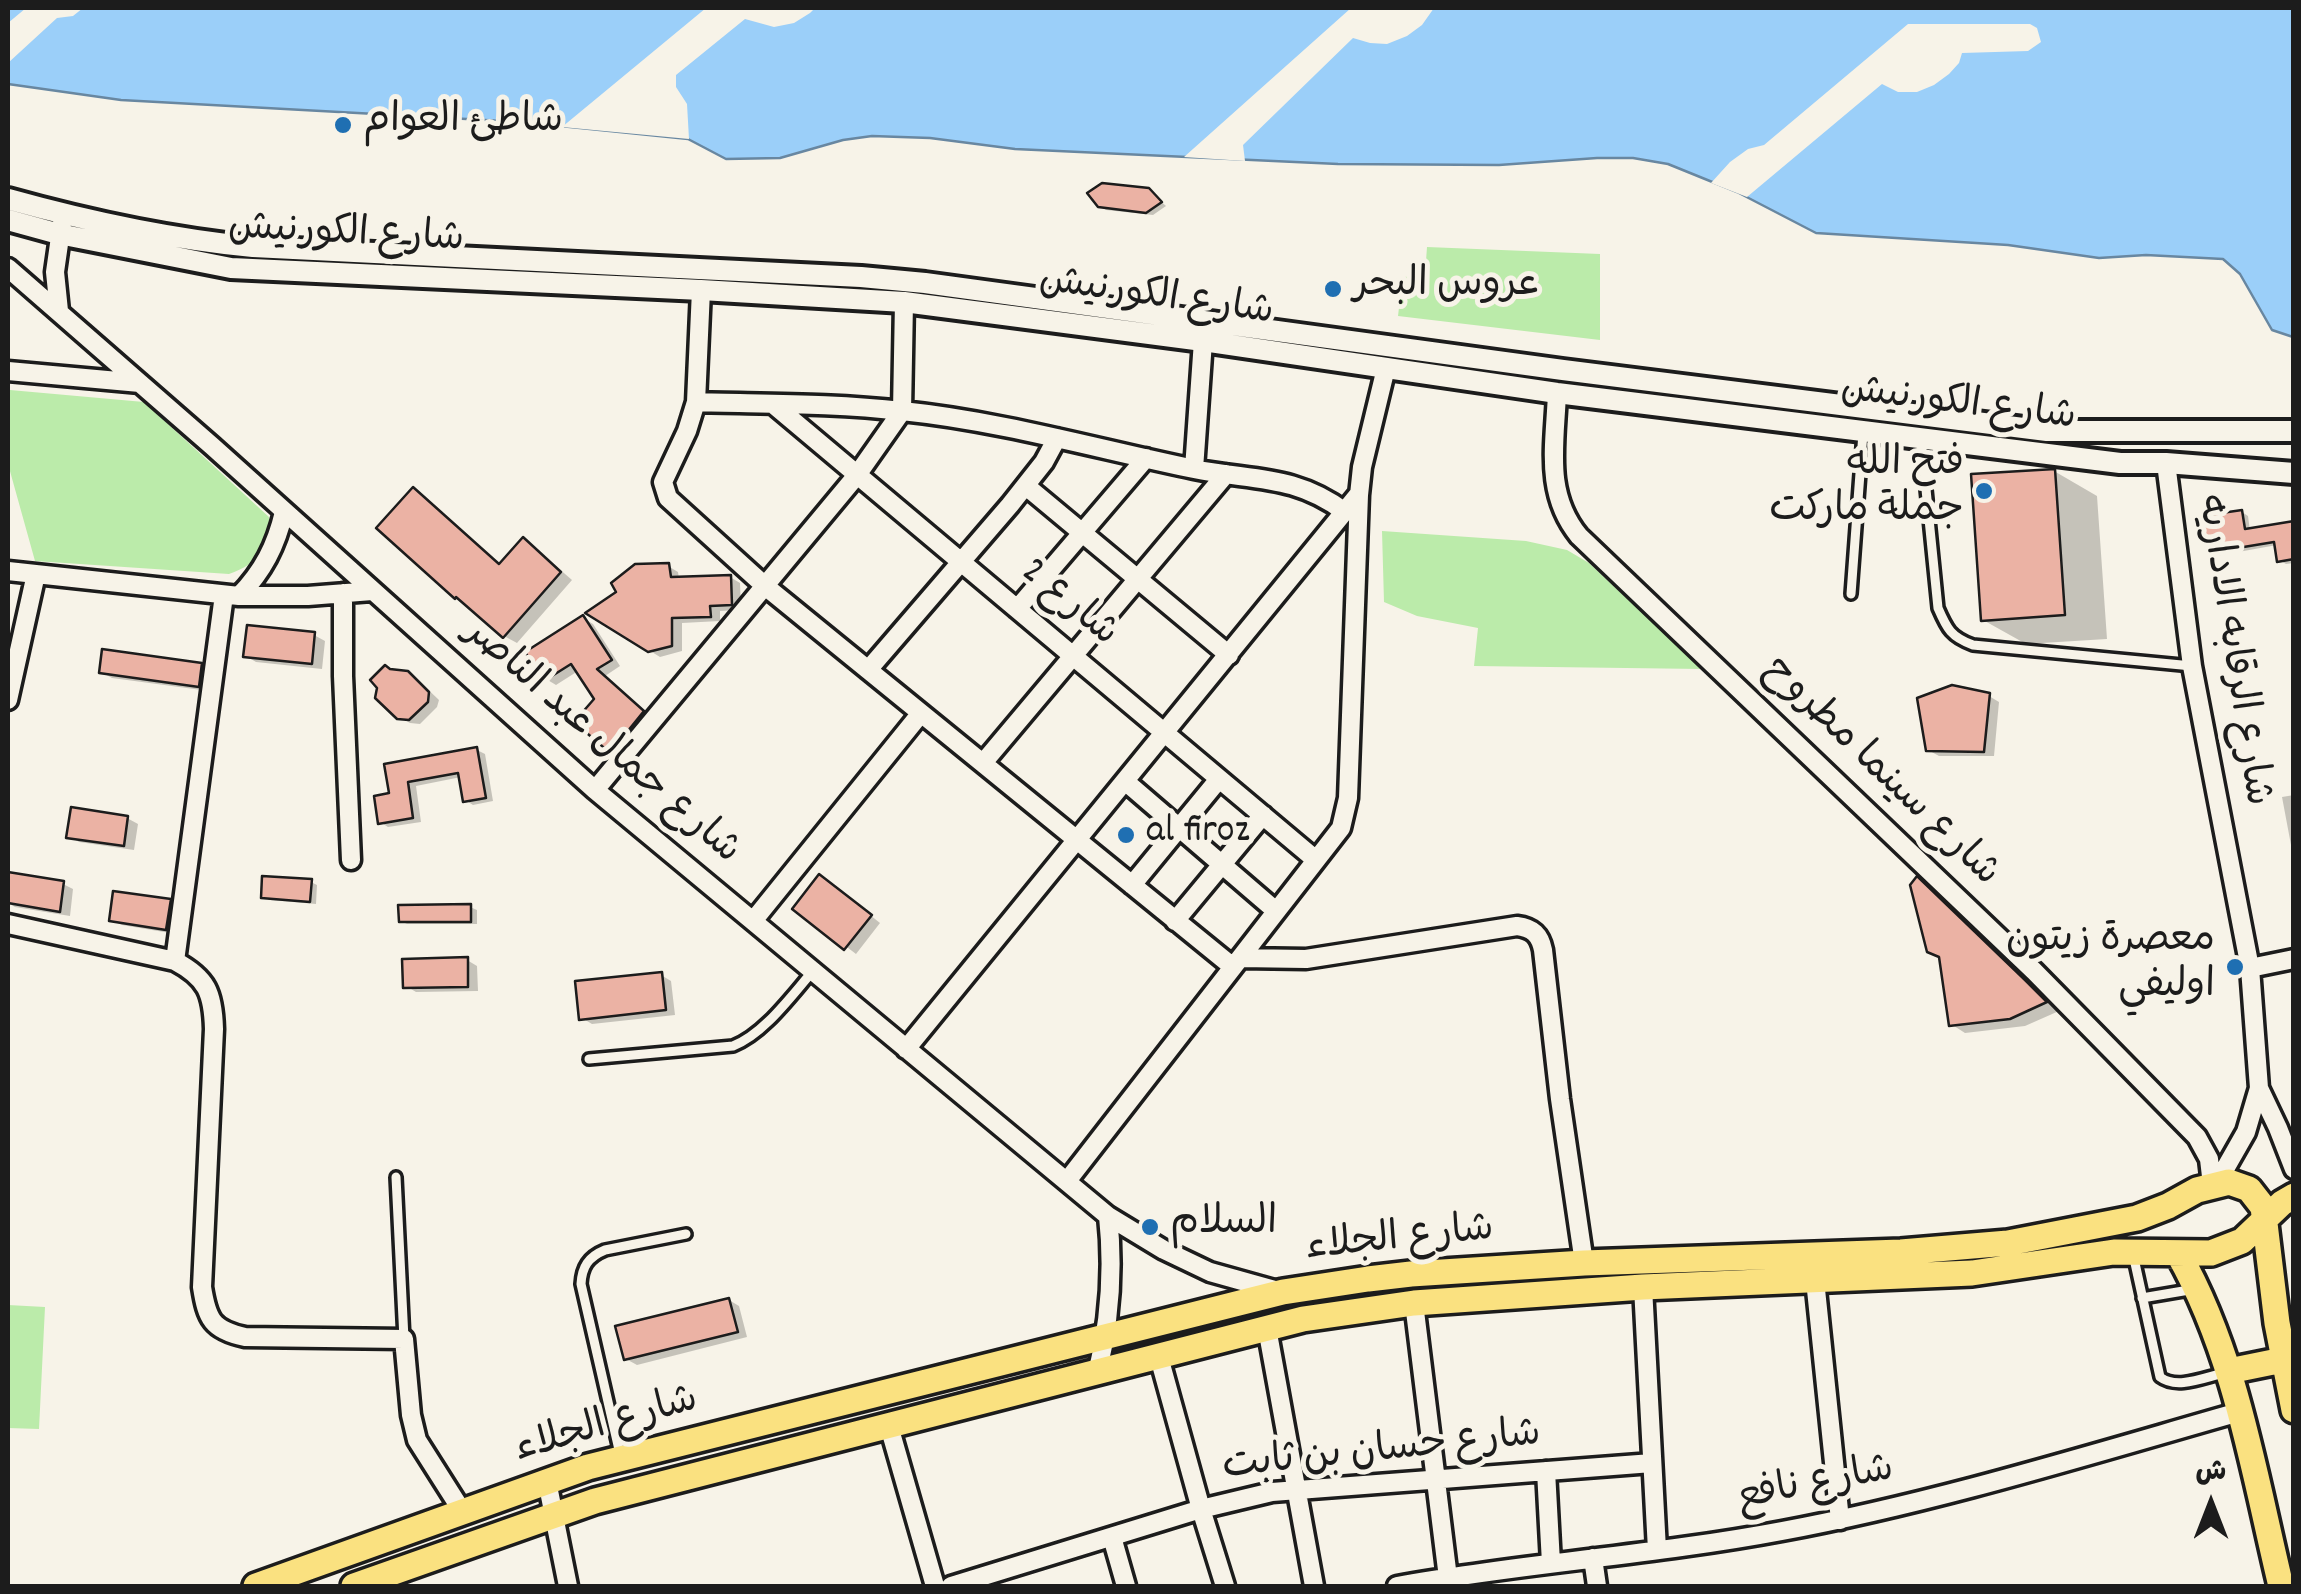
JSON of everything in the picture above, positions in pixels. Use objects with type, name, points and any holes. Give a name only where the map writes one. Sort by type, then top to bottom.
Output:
[{"type":"main road","points":[[2214,1184],[2229,1182],[2250,1188],[2266,1218],[2267,1252],[2294,1410]]},
{"type":"main road","name":"شارع الجلاء","points":[[256,1586],[621,1458],[1283,1292],[1411,1274],[1584,1263],[1901,1252],[2008,1243],[2137,1218],[2214,1184]]},
{"type":"main road","name":"شارع الجلاء","points":[[354,1586],[636,1490],[1340,1312],[1643,1287],[1972,1273],[2132,1251],[2211,1254],[2255,1230],[2294,1196]]},
{"type":"main road","points":[[2178,1253],[2197,1288],[2229,1372],[2280,1586]]},
{"type":"main road","points":[[2229,1372],[2284,1360]]},
{"type":"street","name":"شارع الكورنيش","points":[[8,199],[62,225],[206,265],[904,302],[1557,393],[2120,463],[2294,473]]},
{"type":"street","name":"شارع الكورنيش","points":[[8,220],[253,247],[925,283],[2047,431],[2294,431]]},
{"type":"street","points":[[59,311],[55,272],[62,225]]},
{"type":"street","name":"شارع جمال عبد الناصر","points":[[8,268],[595,790],[1108,1216],[1210,1272],[1283,1292]]},
{"type":"street","points":[[701,290],[696,402],[663,482],[664,491],[675,506],[765,586],[1176,920],[1236,963],[1306,958],[1517,926],[1534,932],[1543,950],[1584,1263]]},
{"type":"street","points":[[595,790],[856,475],[902,410],[904,302]]},
{"type":"street","points":[[1194,469],[1203,341]]},
{"type":"street","points":[[1067,1182],[1341,828],[1348,798],[1359,495],[1386,368]]},
{"type":"street","points":[[8,371],[140,383]]},
{"type":"street","name":"شارع سينما مطروح","points":[[1557,393],[1556,492],[1560,508],[1579,536],[2034,970],[2184,1123],[2206,1151],[2214,1184]]},
{"type":"street","points":[[696,402],[902,410],[1057,438],[1194,469],[1266,478],[1326,498],[1345,512]]},
{"type":"street","name":"شارع 2","points":[[773,404],[1316,860]]},
{"type":"street","points":[[868,670],[1026,486],[1057,438]]},
{"type":"street","points":[[1016,609],[1146,458]]},
{"type":"street","name":"شارع الرقابه الاداريه","points":[[2166,463],[2192,666],[2250,968],[2258,1088]]},
{"type":"street","points":[[983,764],[1226,474]]},
{"type":"street","points":[[1026,486],[1228,656]]},
{"type":"street","points":[[906,1048],[1359,495]]},
{"type":"street","points":[[174,961],[231,596],[256,578],[269,558],[284,512]]},
{"type":"street","points":[[8,571],[231,596],[308,596],[372,590]]},
{"type":"street","points":[[8,700],[36,574]]},
{"type":"street","points":[[342,593],[351,860]]},
{"type":"street","points":[[753,921],[921,713]]},
{"type":"street","points":[[1132,885],[1219,778]]},
{"type":"street","points":[[1126,782],[1276,911]]},
{"type":"street","points":[[1176,920],[1262,815]]},
{"type":"street","points":[[8,924],[174,961],[203,981],[213,1010],[202,1287],[210,1318],[229,1334],[245,1336],[404,1339],[413,1429],[423,1452],[462,1512]]},
{"type":"street","points":[[2250,968],[2294,959]]},
{"type":"street","points":[[2214,1184],[2240,1146],[2258,1088]]},
{"type":"street","points":[[2258,1088],[2294,1169]]},
{"type":"street","points":[[1096,1374],[1106,1336],[1112,1265],[1108,1216]]},
{"type":"street","points":[[1815,1280],[1840,1520]]},
{"type":"street","points":[[1643,1287],[1657,1550]]},
{"type":"street","points":[[1414,1304],[1448,1582]]},
{"type":"street","points":[[1267,1328],[1314,1586]]},
{"type":"street","points":[[1159,1356],[1225,1586]]},
{"type":"street","name":"شارع نافع","points":[[1397,1586],[1448,1582],[1840,1520],[1930,1500],[2240,1412]]},
{"type":"street","points":[[889,1426],[935,1586]]},
{"type":"street","name":"شارع حسان بن ثابت","points":[[956,1586],[1248,1497],[1296,1489],[1652,1463]]},
{"type":"street","points":[[1546,1471],[1551,1563]]},
{"type":"street","points":[[547,1482],[568,1586]]},
{"type":"street","points":[[1112,1537],[1126,1586]]},
{"type":"street","points":[[1592,1558],[1597,1586]]},
{"type":"lane","points":[[1851,594],[1863,430]]},
{"type":"lane","points":[[1921,437],[1938,608],[1956,639],[1973,646],[2192,666]]},
{"type":"lane","points":[[590,1059],[742,1043],[758,1032],[813,972]]},
{"type":"lane","points":[[396,1177],[404,1339]]},
{"type":"lane","points":[[621,1458],[581,1284],[582,1273],[594,1255],[605,1250],[686,1234]]},
{"type":"lane","points":[[2132,1251],[2157,1372],[2164,1382],[2176,1384],[2229,1372]]},
{"type":"lane","points":[[2142,1298],[2197,1288]]},
{"type":"green space","points":[[1427,247],[1600,254],[1600,340],[1398,316],[1404,277],[1425,275]]},
{"type":"green space","points":[[10,390],[144,402],[269,517],[261,553],[229,574],[35,561],[8,464]]},
{"type":"green space","points":[[1382,531],[1526,541],[1567,550],[1589,563],[1702,669],[1474,666],[1478,628],[1417,616],[1384,602]]},
{"type":"green space","points":[[8,1305],[45,1307],[39,1429],[8,1428]]},
{"type":"water","points":[[8,8],[2293,8],[2293,337],[2272,330],[2240,274],[2223,259],[2146,255],[2099,258],[2008,245],[1816,233],[1737,192],[1668,164],[1633,158],[1499,165],[1338,164],[1015,149],[930,138],[872,136],[780,158],[726,159],[688,139],[521,122],[121,100],[8,84]]},
{"type":"pier","points":[[26,8],[83,8],[73,16],[57,18],[8,63],[8,23]]},
{"type":"pier","points":[[706,8],[815,8],[794,23],[774,27],[745,19],[676,75],[676,87],[687,104],[689,139],[562,127]]},
{"type":"pier","points":[[1351,8],[1434,8],[1422,25],[1387,44],[1353,38],[1243,145],[1245,161],[1184,157]]},
{"type":"pier","points":[[1908,24],[2030,24],[2037,28],[2041,42],[2028,51],[1962,53],[1949,74],[1917,92],[1898,92],[1882,84],[1747,197],[1711,183],[1730,162],[1748,149],[1764,145]]},
{"type":"building","points":[[1102,183],[1149,188],[1162,202],[1146,213],[1098,207],[1087,193]]},
{"type":"building","points":[[2055,469],[2065,615],[1981,621],[1971,474]]},
{"type":"building","points":[[413,487],[499,564],[523,537],[561,572],[503,638],[376,528]]},
{"type":"building","points":[[2242,510],[2245,529],[2294,521],[2294,559],[2277,562],[2274,542],[2207,553],[2201,516]]},
{"type":"building","points":[[669,563],[671,577],[731,575],[732,605],[710,606],[711,617],[672,618],[672,646],[648,652],[585,613],[616,592],[611,583],[635,564]]},
{"type":"building","points":[[583,615],[612,660],[597,669],[644,711],[610,753],[574,722],[594,699],[571,664],[544,681],[525,652]]},
{"type":"building","points":[[247,625],[315,632],[312,664],[243,657]]},
{"type":"building","points":[[102,649],[202,663],[199,687],[99,673]]},
{"type":"building","points":[[385,665],[408,671],[429,692],[428,702],[409,720],[397,719],[375,698],[377,688],[370,680]]},
{"type":"building","points":[[1952,685],[1990,693],[1984,752],[1926,751],[1917,698]]},
{"type":"building","points":[[477,747],[486,798],[463,802],[458,773],[408,782],[413,818],[378,824],[374,796],[389,793],[384,764]]},
{"type":"building","points":[[71,807],[128,816],[124,846],[66,838]]},
{"type":"building","points":[[8,872],[64,881],[60,912],[8,903]]},
{"type":"building","points":[[819,874],[872,915],[844,950],[792,909]]},
{"type":"building","points":[[262,876],[312,879],[310,902],[261,898]]},
{"type":"building","points":[[1917,876],[2047,1002],[2010,1019],[1949,1026],[1939,957],[1927,952],[1910,885]]},
{"type":"building","points":[[113,891],[171,899],[166,930],[109,921]]},
{"type":"building","points":[[471,904],[471,922],[399,922],[398,905]]},
{"type":"building","points":[[468,957],[468,987],[403,988],[402,959]]},
{"type":"building","points":[[662,972],[666,1010],[579,1020],[575,981]]},
{"type":"building","points":[[729,1298],[738,1332],[624,1360],[615,1326]]},
{"type":"place","name":"شاطئ العوام","points":[[343,125]]},
{"type":"place","name":"عروس البحر","points":[[1333,289]]},
{"type":"place","name":"فتح الله جملة ماركت","points":[[1984,491]]},
{"type":"place","name":"al firoz","points":[[1126,835]]},
{"type":"place","name":"معصرة زيتون اوليفي","points":[[2235,967]]},
{"type":"place","name":"السلام","points":[[1150,1227]]}]
